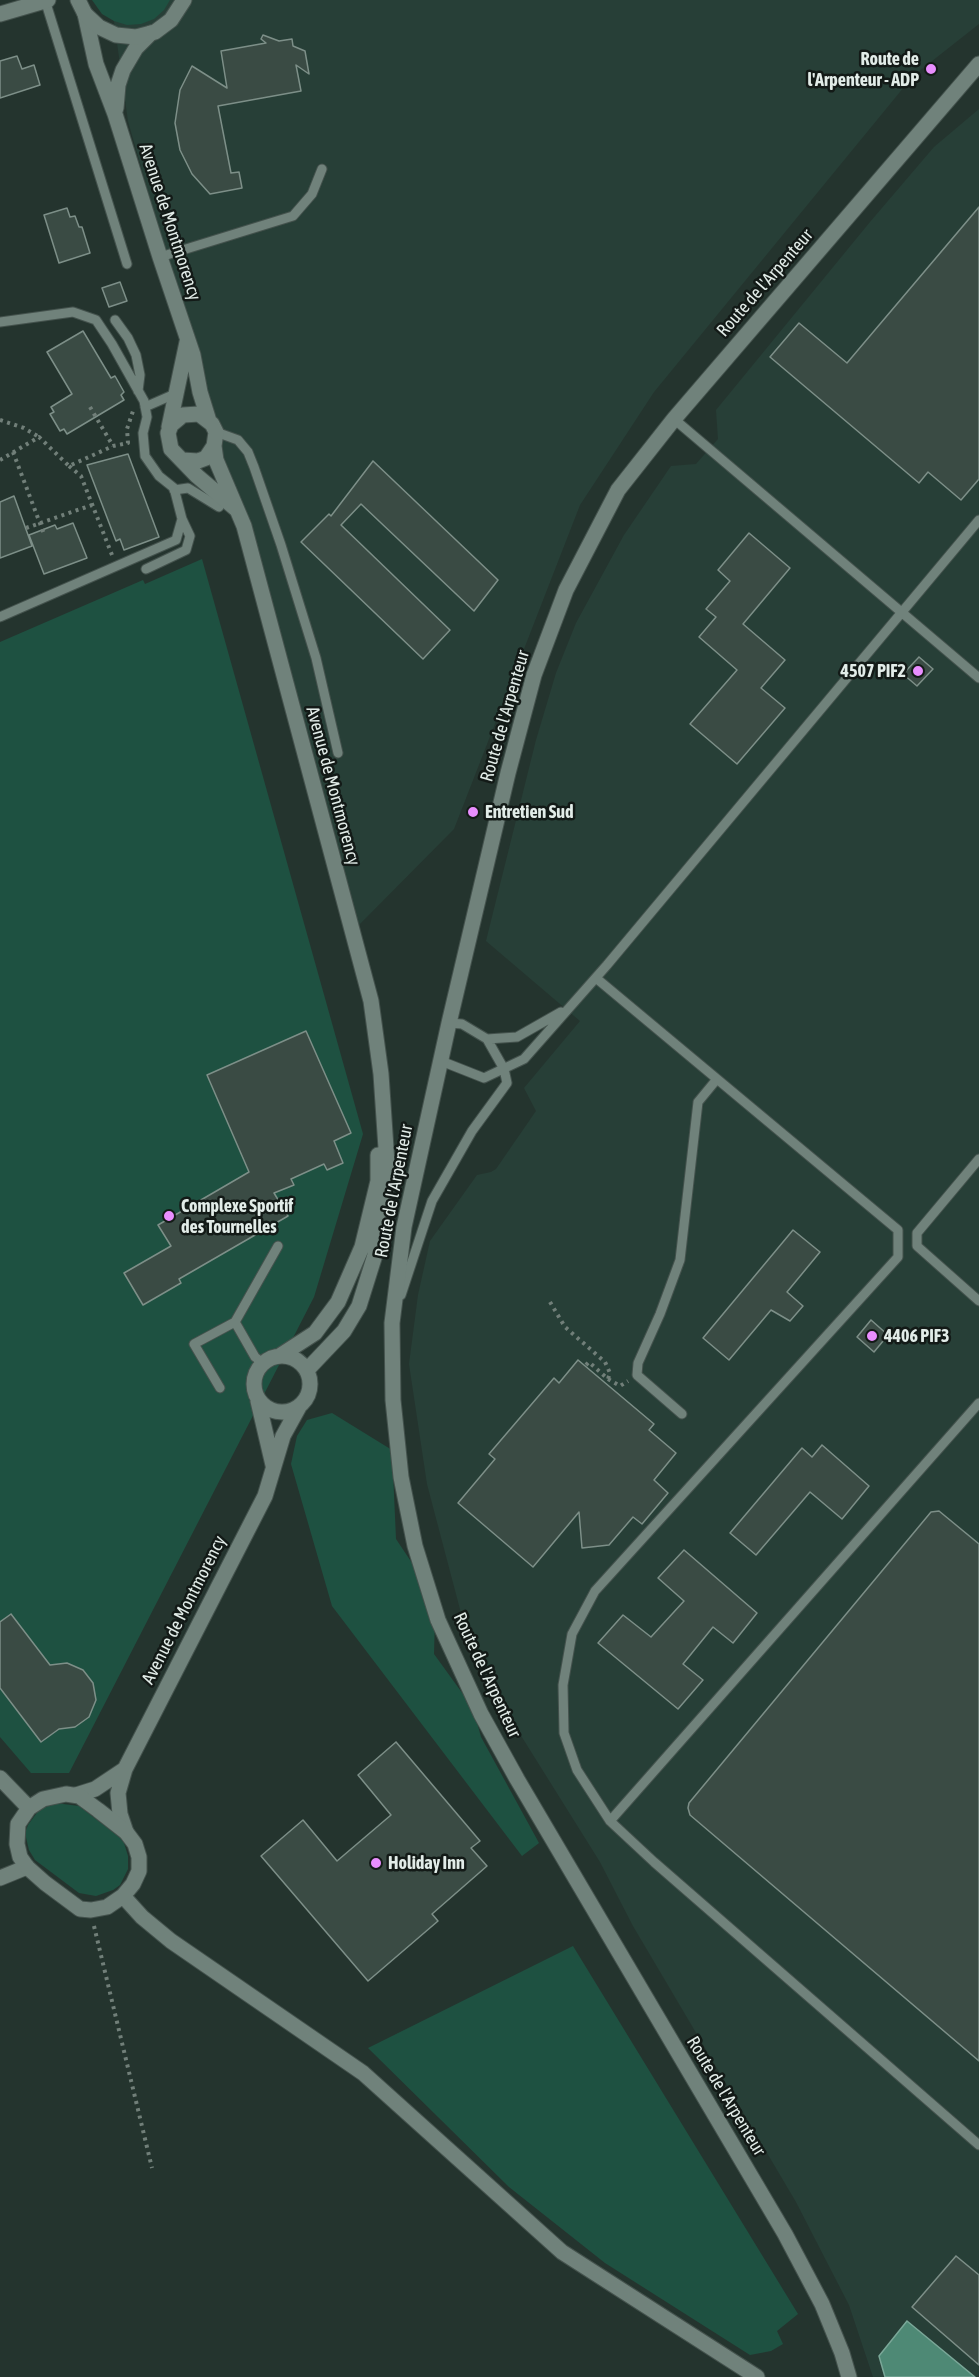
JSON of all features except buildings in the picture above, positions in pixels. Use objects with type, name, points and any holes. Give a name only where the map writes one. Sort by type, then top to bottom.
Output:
[{"type":"street","points":[[0,15],[46,0]]},
{"type":"street","name":"Avenue de Montmorency","points":[[115,114],[118,85],[123,70],[136,48],[151,33],[171,20],[184,0]]},
{"type":"street","name":"Avenue de Montmorency","points":[[81,7],[96,64],[115,114],[187,342],[194,355],[200,392],[213,433],[216,460],[244,526],[371,1001],[381,1074],[388,1178],[375,1256],[359,1306],[344,1331],[307,1370]]},
{"type":"street","points":[[81,7],[99,27],[116,35],[136,37],[151,33]]},
{"type":"street","name":"Route de l'Arpenteur","points":[[849,2377],[822,2304],[785,2234],[517,1779],[481,1713],[438,1620],[416,1546],[401,1477],[393,1400],[392,1323],[404,1227],[508,773],[534,675],[566,590],[618,490],[674,420],[979,64]]},
{"type":"street","name":"Avenue de Montmorency","points":[[169,430],[187,342]]},
{"type":"street","points":[[191,413],[199,414],[213,433],[206,458],[198,461],[182,460],[171,449],[168,441],[169,430],[176,419],[191,413]]},
{"type":"street","name":"Avenue de Montmorency","points":[[182,460],[237,511]]},
{"type":"street","name":"Avenue de Montmorency","points":[[281,1355],[315,1333],[321,1326],[338,1302],[362,1247],[378,1181],[381,1074]]},
{"type":"street","points":[[281,1355],[293,1358],[307,1370],[310,1389],[306,1400],[299,1407],[289,1412],[279,1413],[267,1408],[257,1398],[254,1393],[254,1378],[263,1363],[281,1355]]},
{"type":"street","name":"Avenue de Montmorency","points":[[257,1398],[274,1468]]},
{"type":"street","name":"Avenue de Montmorency","points":[[126,1832],[120,1814],[118,1793],[125,1768],[265,1496],[283,1436],[299,1407]]},
{"type":"street","name":"Avenue de Montmorency","points":[[76,1795],[95,1789],[125,1768]]},
{"type":"street","points":[[0,1778],[29,1808]]},
{"type":"street","points":[[53,1795],[76,1795],[126,1832],[135,1844],[139,1857],[139,1871],[133,1884],[123,1896],[107,1907],[80,1909],[27,1868],[20,1857],[17,1844],[18,1824],[29,1808],[53,1795]]},
{"type":"street","points":[[0,1878],[27,1868]]},
{"type":"street","points":[[123,1896],[142,1917],[171,1941],[363,2073],[562,2252],[757,2377]]},
{"type":"lane","points":[[46,0],[127,264]]},
{"type":"lane","points":[[160,257],[293,216],[312,194],[322,170]]},
{"type":"lane","points":[[0,322],[73,312],[96,320],[138,391],[147,417],[143,433],[145,456],[159,476],[174,490],[190,536],[186,550],[146,569]]},
{"type":"lane","points":[[115,320],[128,338],[136,355],[140,375],[138,391]]},
{"type":"lane","points":[[144,404],[177,393]]},
{"type":"lane","points":[[674,420],[979,678]]},
{"type":"lane","points":[[213,433],[238,440],[248,452],[254,467],[316,658],[338,753]]},
{"type":"lane","points":[[174,490],[188,488],[219,507]]},
{"type":"lane","points":[[0,618],[177,540],[183,519]]},
{"type":"lane","points":[[441,1062],[484,1078],[524,1059],[596,978],[979,520]]},
{"type":"lane","points":[[596,978],[898,1230],[898,1257],[595,1590],[572,1634],[563,1685],[564,1733],[577,1770],[610,1821],[663,1870],[979,2145]]},
{"type":"lane","points":[[487,1039],[517,1037],[568,1008]]},
{"type":"lane","points":[[392,1323],[432,1201],[472,1131],[507,1083],[504,1069],[487,1039],[462,1024],[449,1023]]},
{"type":"lane","points":[[682,1414],[637,1376],[638,1363],[660,1314],[680,1260],[698,1102],[717,1079]]},
{"type":"lane","points":[[979,1159],[917,1233],[917,1246],[979,1301]]},
{"type":"lane","points":[[220,1388],[194,1344],[235,1322],[278,1246]]},
{"type":"lane","points":[[235,1322],[255,1357],[263,1363]]},
{"type":"lane","points":[[610,1821],[979,1403]]},
{"type":"path","points":[[69,466],[113,446],[128,443],[127,429],[130,417],[136,406],[144,404]]},
{"type":"path","points":[[90,406],[113,446]]},
{"type":"path","points":[[0,420],[24,428],[39,437],[81,476],[116,566]]},
{"type":"path","points":[[0,460],[39,437]]},
{"type":"path","points":[[13,452],[44,534]]},
{"type":"path","points":[[92,456],[96,462]]},
{"type":"path","points":[[26,528],[92,505]]},
{"type":"path","points":[[550,1302],[565,1327],[605,1362],[610,1373],[608,1378],[589,1362],[585,1366]]},
{"type":"path","points":[[90,1910],[152,2168]]},
{"type":"shaded area","points":[[92,0],[170,0],[164,10],[154,19],[141,24],[127,25],[102,14]]},
{"type":"shaded area","points":[[111,0],[979,0],[979,24],[913,76],[654,392],[580,505],[454,829],[356,928],[128,121]]},
{"type":"shaded area","points":[[979,109],[979,2377],[873,2377],[849,2305],[796,2202],[633,1926],[600,1862],[510,1718],[512,1713],[507,1704],[501,1702],[461,1613],[427,1484],[409,1364],[418,1295],[430,1241],[477,1175],[496,1169],[536,1111],[524,1088],[580,1021],[486,941],[536,740],[556,673],[576,623],[624,535],[671,466],[696,464],[718,439],[716,410],[934,147]]},
{"type":"shaded area","name":"Complexe Sportif des Tournelles","points":[[202,559],[363,1134],[314,1297],[69,1773],[31,1773],[0,1737],[0,642],[143,580],[145,584]]},
{"type":"shaded area","points":[[332,1413],[392,1450],[396,1539],[418,1572],[435,1617],[434,1654],[473,1708],[481,1737],[539,1843],[522,1856],[332,1606],[291,1464],[297,1436],[307,1420]]},
{"type":"shaded area","points":[[55,1803],[79,1806],[124,1843],[128,1856],[128,1869],[120,1885],[96,1896],[79,1893],[35,1860],[29,1850],[25,1833],[39,1810]]},
{"type":"shaded area","points":[[573,1946],[798,2314],[777,2331],[783,2344],[771,2351],[750,2355],[605,2263],[509,2187],[368,2048]]},
{"type":"shaded area","points":[[907,2321],[975,2377],[885,2377],[879,2356]]},
{"type":"place","name":"Route de l'Arpenteur - ADP","points":[[931,69]]},
{"type":"place","name":"4507 PIF2","points":[[918,671]]},
{"type":"place","name":"Entretien Sud","points":[[473,812]]},
{"type":"place","name":"Complexe Sportif des Tournelles","points":[[169,1216]]},
{"type":"place","name":"4406 PIF3","points":[[872,1336]]},
{"type":"place","name":"Holiday Inn","points":[[376,1863]]}]
